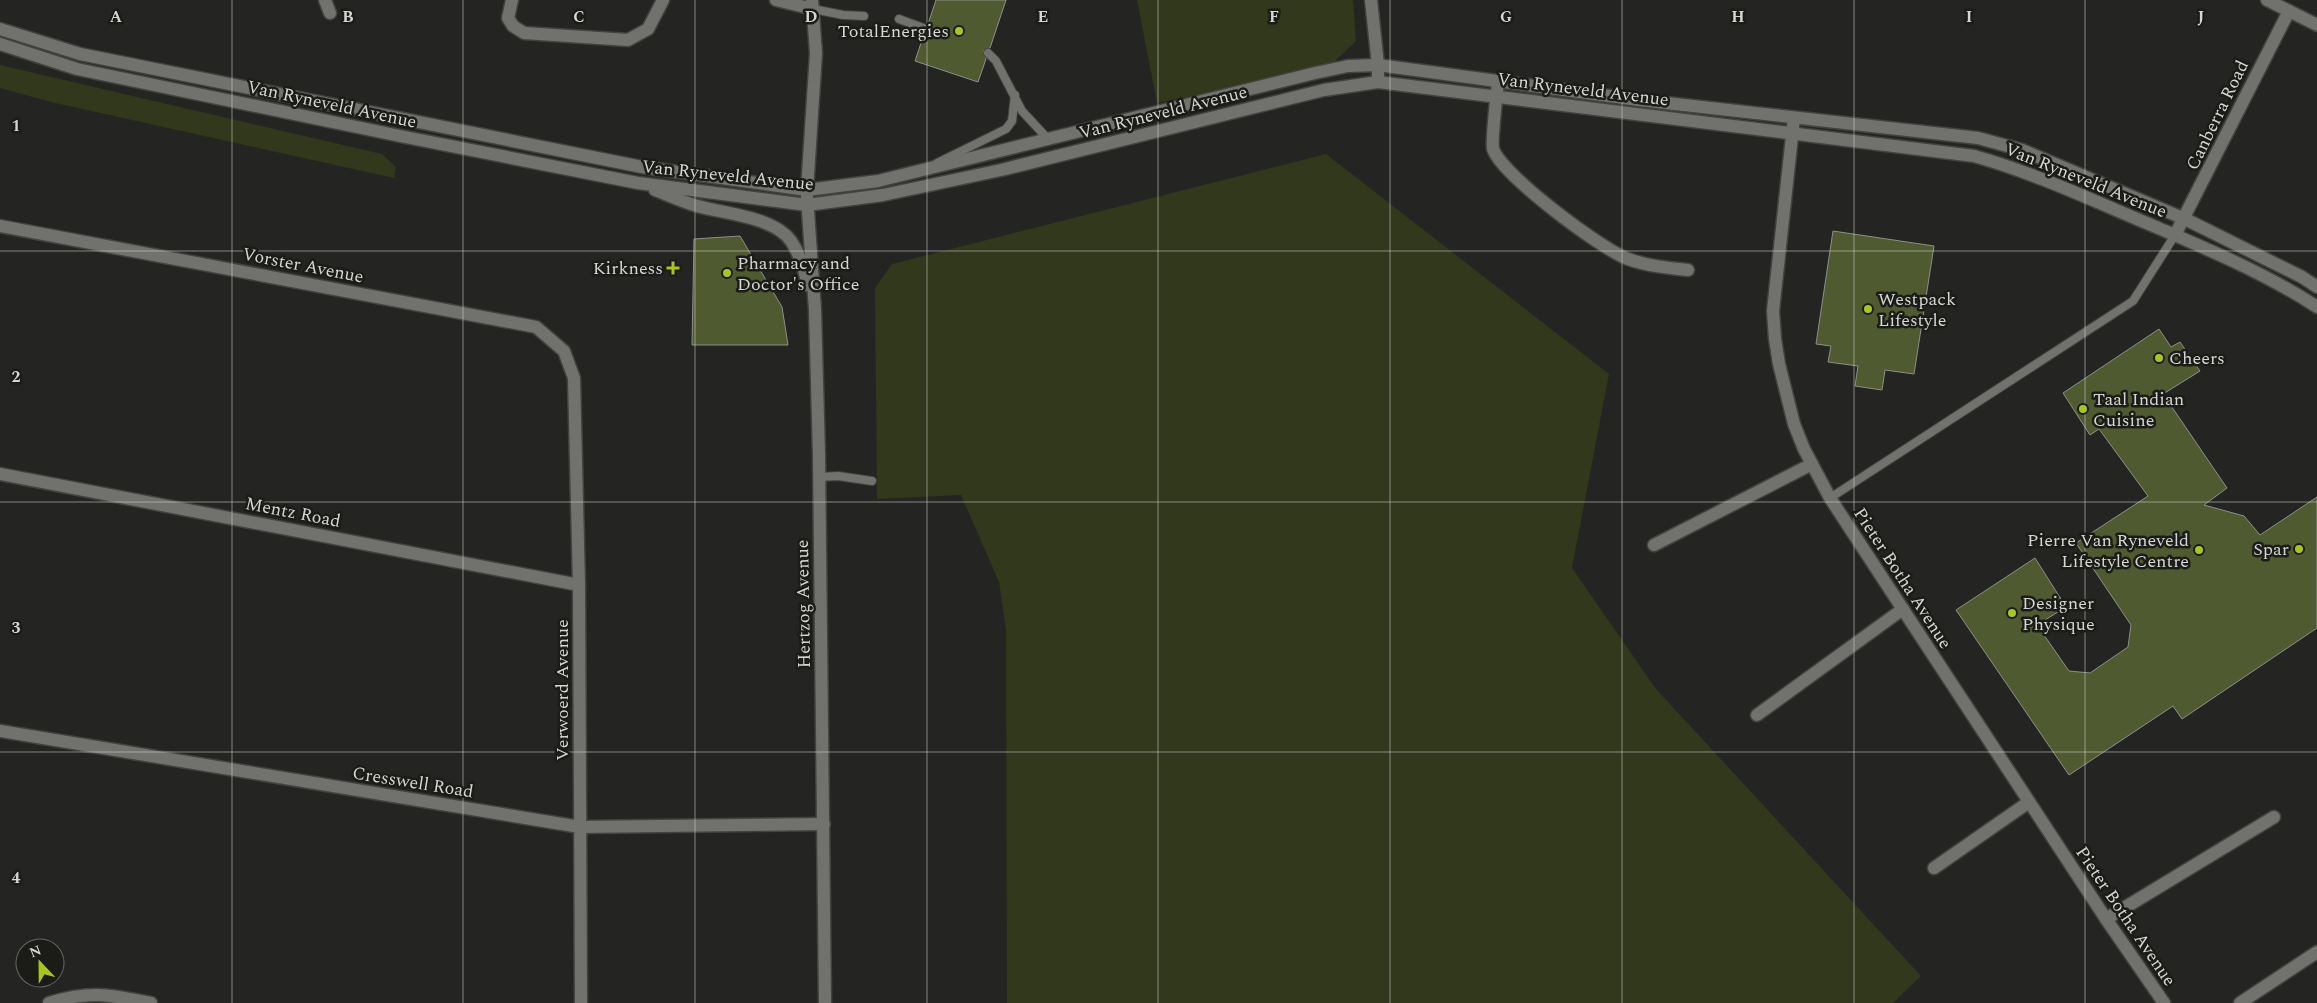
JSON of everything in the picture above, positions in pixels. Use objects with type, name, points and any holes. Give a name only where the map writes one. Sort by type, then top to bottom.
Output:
[{"type":"street","points":[[325,0],[330,13]]},
{"type":"street","points":[[512,0],[508,18],[512,26],[524,33],[618,41],[635,38],[648,29],[663,0]]},
{"type":"street","points":[[776,0],[813,4]]},
{"type":"street","points":[[1371,0],[1378,82]]},
{"type":"street","points":[[2267,0],[2317,25]]},
{"type":"street","name":"Hertzog Avenue","points":[[813,4],[816,53],[807,204],[815,310],[819,477],[825,1003]]},
{"type":"street","name":"Canberra Road","points":[[2175,235],[2185,219],[2289,11]]},
{"type":"street","name":"Van Ryneveld Avenue","points":[[0,29],[80,54],[405,121],[642,166],[807,190],[878,180],[925,170],[1324,71],[1348,66],[1378,65],[1794,118],[1978,138],[2022,150],[2185,219],[2302,277],[2317,287]]},
{"type":"street","name":"Van Ryneveld Avenue","points":[[0,44],[77,69],[638,183],[807,204],[883,195],[1001,170],[1324,90],[1378,82],[1974,156],[2024,170],[2175,235],[2291,290],[2317,307]]},
{"type":"street","points":[[1498,81],[1492,146],[1505,168],[1570,223],[1614,253],[1654,267],[1688,270]]},
{"type":"street","name":"Pieter Botha Avenue","points":[[1794,118],[1773,311],[1779,364],[1794,424],[1830,498],[2106,919],[2164,1003]]},
{"type":"street","points":[[638,183],[693,205],[764,222],[783,232],[791,241],[800,257],[815,310]]},
{"type":"street","name":"Vorster Avenue","points":[[0,226],[536,327],[564,351],[574,378]]},
{"type":"street","name":"Verwoerd Avenue","points":[[574,378],[579,585],[581,1003]]},
{"type":"street","points":[[1654,545],[1812,464]]},
{"type":"street","name":"Mentz Road","points":[[0,474],[579,585]]},
{"type":"street","points":[[1757,715],[1903,609]]},
{"type":"street","name":"Cresswell Road","points":[[0,731],[580,827],[824,824]]},
{"type":"street","points":[[1934,868],[2029,802]]},
{"type":"street","points":[[2106,919],[2274,817]]},
{"type":"street","points":[[2240,1003],[2317,952]]},
{"type":"street","points":[[49,1003],[79,994],[101,994],[152,1003]]},
{"type":"lane","points":[[813,4],[842,15],[864,16]]},
{"type":"lane","points":[[899,19],[926,29]]},
{"type":"lane","points":[[988,53],[996,60],[1026,116],[1048,138]]},
{"type":"lane","points":[[925,170],[955,153],[1006,129],[1012,121],[1015,95]]},
{"type":"lane","points":[[1830,498],[2133,301],[2175,235]]},
{"type":"lane","points":[[819,477],[838,476],[872,481]]},
{"type":"green space","points":[[1137,0],[1353,0],[1356,41],[1328,68],[1157,103]]},
{"type":"green space","points":[[0,65],[382,154],[396,167],[394,178],[51,102],[0,88]]},
{"type":"green space","points":[[1326,154],[1609,374],[1572,568],[1656,689],[1921,976],[1893,1003],[1007,1003],[1006,629],[999,582],[961,495],[877,499],[875,288],[892,264]]},
{"type":"building","points":[[936,0],[1006,0],[990,48],[983,51],[986,59],[978,82],[915,61],[924,34],[929,34],[931,30],[928,24]]},
{"type":"building","points":[[1833,231],[1934,246],[1914,374],[1885,370],[1882,390],[1855,386],[1858,366],[1828,362],[1831,346],[1816,344]]},
{"type":"building","name":"Pharmacy and Doctor's Office","points":[[740,236],[782,307],[788,345],[692,345],[694,239]]},
{"type":"building","name":"Pierre Van Ryneveld Lifestyle Centre","points":[[2159,329],[2171,347],[2180,342],[2200,371],[2163,394],[2227,488],[2204,505],[2244,516],[2260,535],[2317,497],[2317,628],[2182,719],[2173,706],[2069,775],[1956,610],[2035,558],[2066,607],[2037,625],[2069,671],[2090,673],[2128,647],[2131,625],[2076,543],[2148,496],[2099,429],[2090,435],[2063,393]]},
{"type":"place","name":"TotalEnergies","points":[[959,31]]},
{"type":"place","name":"Kirkness","points":[[673,268]]},
{"type":"place","name":"Pharmacy and Doctor's Office","points":[[727,273]]},
{"type":"place","name":"Westpack Lifestyle","points":[[1868,309]]},
{"type":"place","name":"Cheers","points":[[2159,358]]},
{"type":"place","name":"Taal Indian Cuisine","points":[[2083,409]]},
{"type":"place","name":"Spar","points":[[2299,549]]},
{"type":"place","name":"Pierre Van Ryneveld Lifestyle Centre","points":[[2199,550]]},
{"type":"place","name":"Designer Physique","points":[[2012,613]]}]
